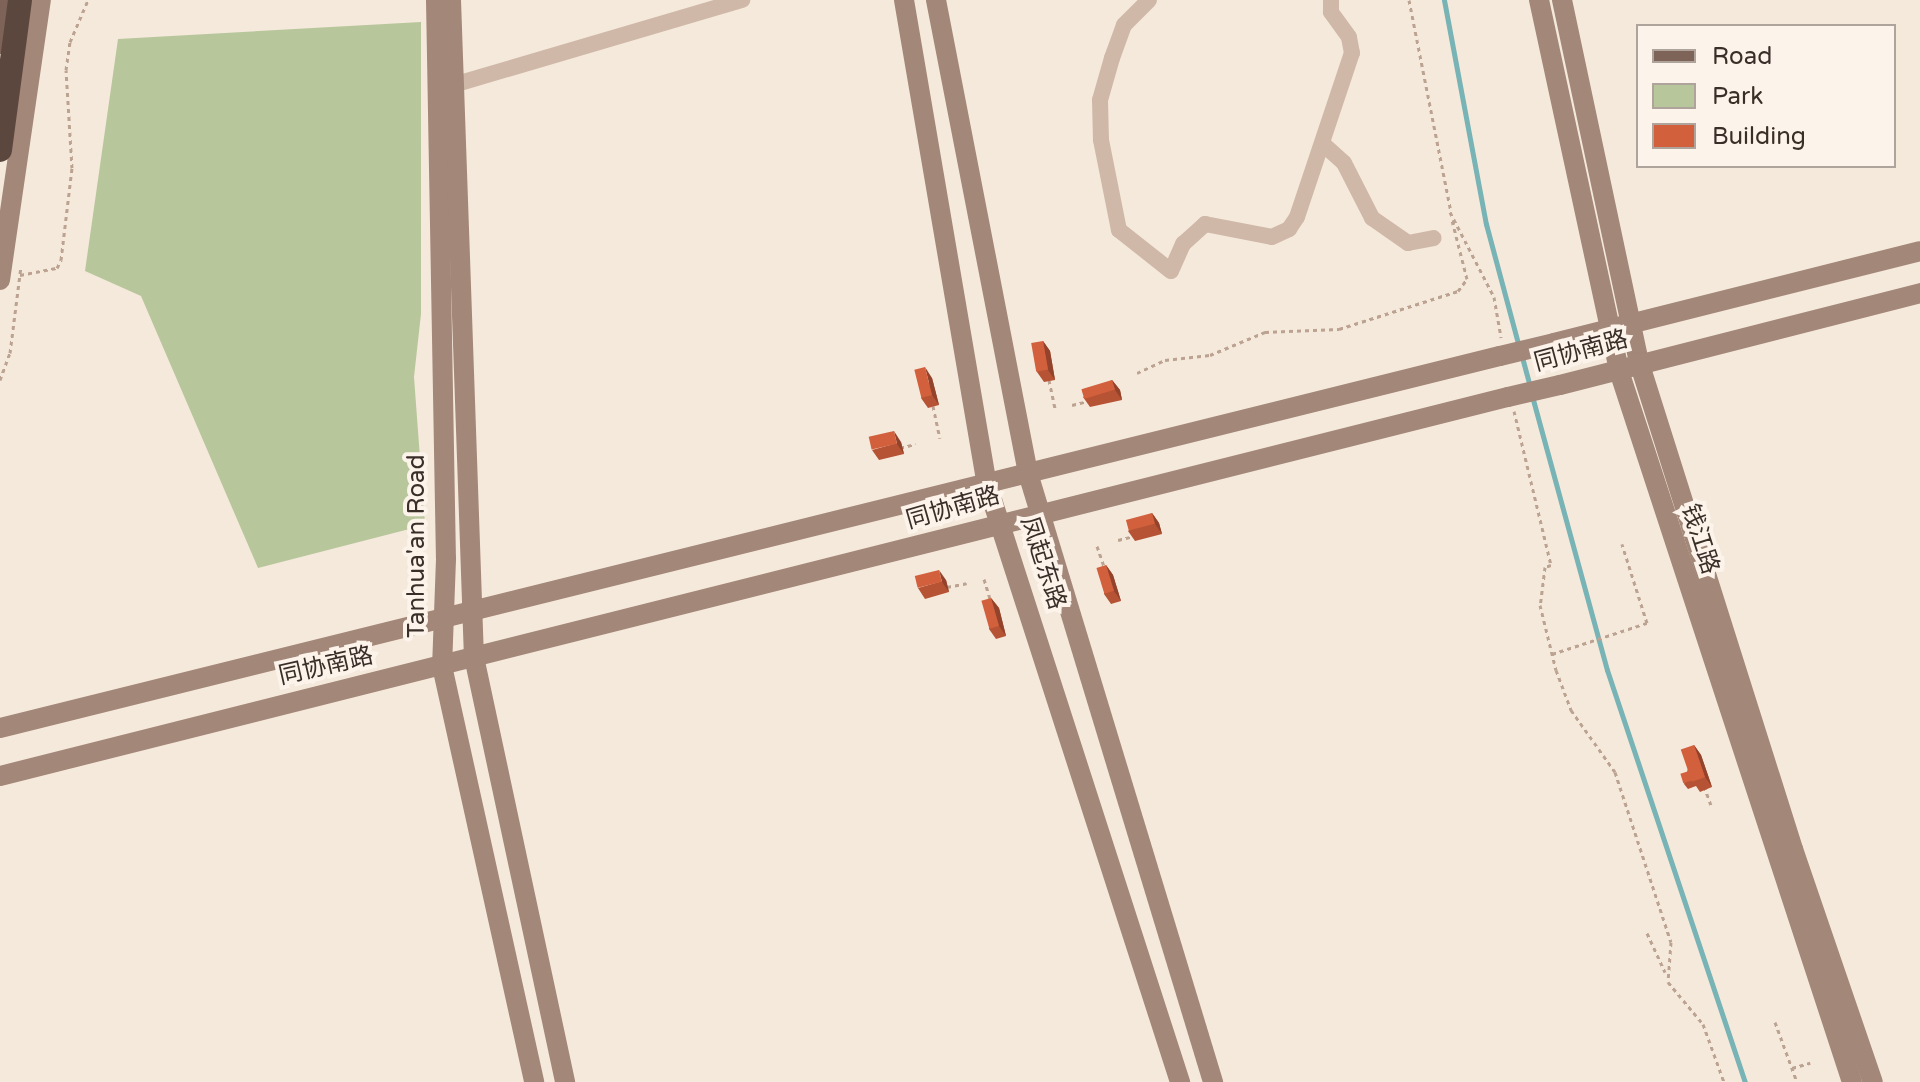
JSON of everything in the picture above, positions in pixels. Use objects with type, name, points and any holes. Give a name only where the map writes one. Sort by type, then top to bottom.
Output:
[{"type":"highway","points":[[0,150],[20,0]]},
{"type":"main road","points":[[0,44],[7,0]]},
{"type":"main road","points":[[10,278],[41,0]]},
{"type":"main road","name":"Tanhua'an Road","points":[[436,0],[445,88],[474,657],[565,1082]]},
{"type":"main road","name":"Tanhua'an Road","points":[[451,0],[445,88],[442,666],[534,1082]]},
{"type":"main road","name":"凤起东路","points":[[904,0],[986,481],[1003,524],[1180,1082]]},
{"type":"main road","name":"凤起东路","points":[[936,0],[1027,470],[1213,1082]]},
{"type":"main road","name":"钱江路","points":[[1539,0],[1619,371],[1852,1082]]},
{"type":"main road","name":"钱江路","points":[[1562,0],[1639,362],[1793,849],[1873,1082]]},
{"type":"main road","name":"同协南路","points":[[0,728],[1501,350],[1554,343],[1632,325],[1920,251]]},
{"type":"main road","name":"同协南路","points":[[0,776],[1003,524],[1040,511],[1510,401],[1619,371],[1639,362],[1920,293]]},
{"type":"street","points":[[445,88],[742,0]]},
{"type":"street","points":[[1149,0],[1124,25],[1100,100],[1111,204],[1119,230],[1171,271],[1183,244],[1205,224],[1272,237],[1289,229],[1323,144],[1352,53],[1349,37],[1331,12],[1331,0]]},
{"type":"street","points":[[1323,144],[1344,163],[1372,218],[1408,243],[1434,238]]},
{"type":"path","points":[[10,278],[57,268],[61,260],[72,168],[66,70],[70,42],[88,0]]},
{"type":"path","points":[[1137,373],[1165,360],[1210,355],[1265,332],[1339,329],[1458,291],[1467,279],[1450,212],[1409,0]]},
{"type":"path","points":[[1450,212],[1494,297],[1501,350]]},
{"type":"path","points":[[1046,367],[1055,409]]},
{"type":"path","points":[[930,394],[940,438]]},
{"type":"path","points":[[1072,405],[1096,400]]},
{"type":"path","points":[[1510,401],[1551,565],[1545,567],[1540,605],[1552,654],[1571,710],[1615,772],[1671,942],[1665,972]]},
{"type":"path","points":[[890,450],[915,444]]},
{"type":"path","points":[[1118,540],[1147,532]]},
{"type":"path","points":[[1552,654],[1647,623],[1622,544]]},
{"type":"path","points":[[1097,546],[1106,574]]},
{"type":"path","points":[[984,579],[992,608]]},
{"type":"path","points":[[938,589],[967,583]]},
{"type":"path","points":[[1701,777],[1711,805]]},
{"type":"path","points":[[1647,933],[1665,972],[1703,1024],[1724,1082]]},
{"type":"path","points":[[1775,1022],[1797,1082]]},
{"type":"path","points":[[1792,1068],[1810,1063]]},
{"type":"green space","points":[[421,22],[421,314],[414,377],[425,525],[258,568],[141,296],[85,271],[118,39]]},
{"type":"building","points":[[1043,341],[1048,370],[1036,372],[1031,343]]},
{"type":"building","points":[[925,367],[932,395],[921,398],[914,370]]},
{"type":"building","points":[[1112,380],[1115,390],[1084,399],[1081,389]]},
{"type":"building","points":[[894,431],[897,444],[872,450],[869,437]]},
{"type":"building","points":[[1152,513],[1155,524],[1129,531],[1126,520]]},
{"type":"building","points":[[1106,565],[1114,591],[1104,594],[1096,568]]},
{"type":"building","points":[[939,570],[942,582],[918,588],[915,576]]},
{"type":"building","points":[[991,598],[999,626],[989,629],[981,601]]},
{"type":"building","points":[[1694,745],[1705,777],[1692,782],[1681,750]]},
{"type":"building","points":[[1689,771],[1692,781],[1683,783],[1680,774]]},
{"type":"waterway","points":[[1444,0],[1486,224],[1519,347]]},
{"type":"waterway","points":[[1522,357],[1530,386]]},
{"type":"waterway","points":[[1532,396],[1607,670],[1745,1082]]}]
